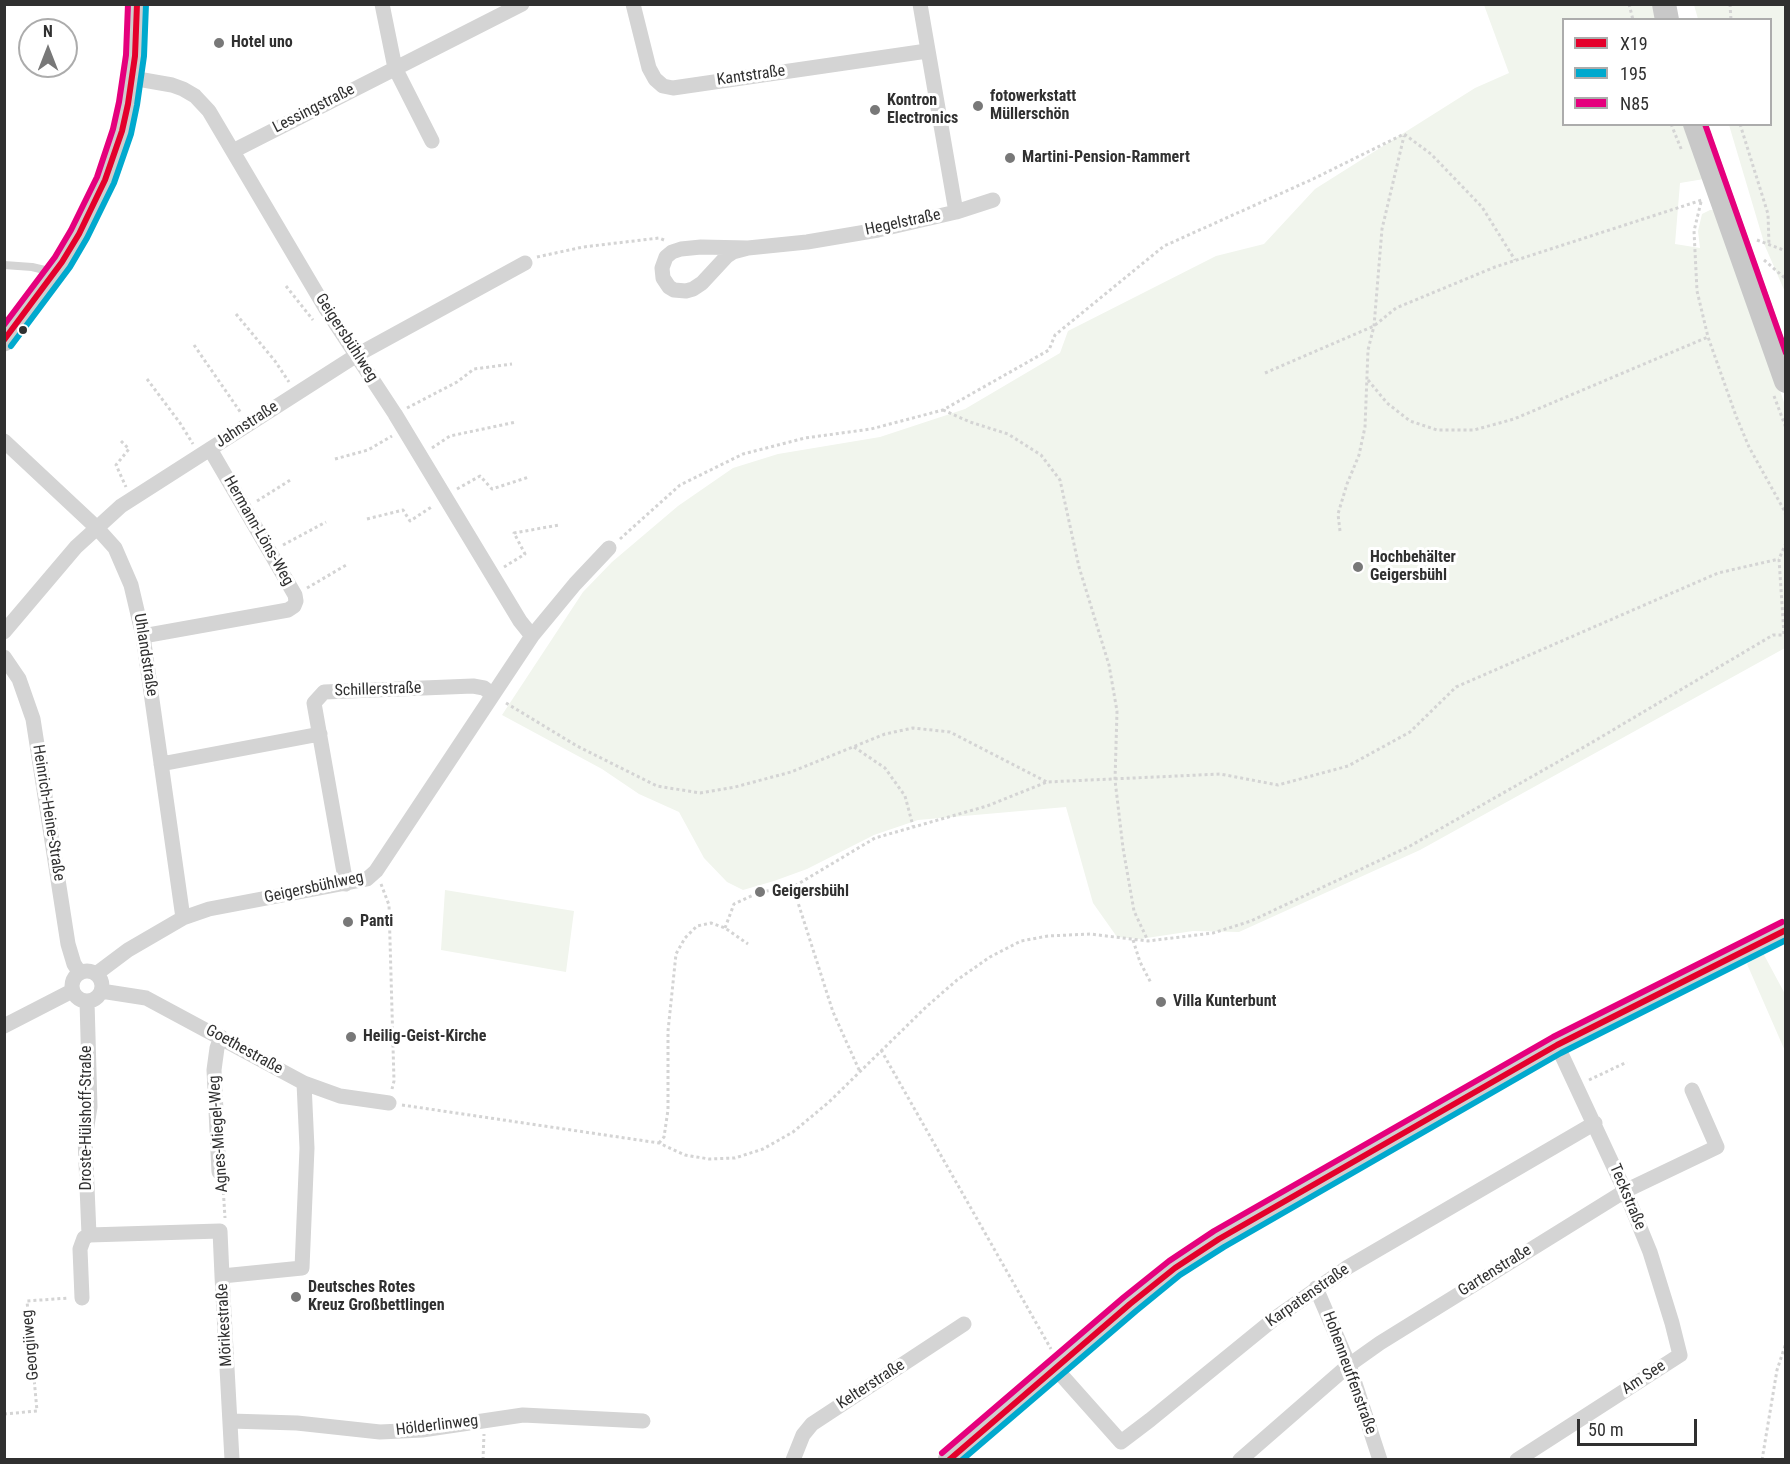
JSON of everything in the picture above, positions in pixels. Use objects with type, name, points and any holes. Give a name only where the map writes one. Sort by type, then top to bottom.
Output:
[{"type":"main road","points":[[1695,126],[1710,197],[1785,381]]},
{"type":"street","points":[[4,341],[55,272],[79,234],[105,180],[122,131],[132,78],[137,4]]},
{"type":"street","points":[[382,4],[395,68],[432,141]]},
{"type":"street","name":"Lessingstraße","points":[[233,151],[522,4]]},
{"type":"street","name":"Kantstraße","points":[[633,4],[649,68],[655,79],[663,86],[673,88],[927,51]]},
{"type":"street","name":"Hegelstraße","points":[[748,248],[727,256],[702,283],[686,291],[674,290],[663,278],[663,262],[672,252],[701,247],[748,248],[807,242],[878,230],[956,212],[920,4]]},
{"type":"street","name":"Geigersbühlweg","points":[[132,78],[172,85],[195,96],[210,111],[326,309],[395,414],[520,621],[532,636]]},
{"type":"street","points":[[956,212],[993,200]]},
{"type":"street","name":"Jahnstraße","points":[[4,632],[62,562],[97,528],[132,499],[357,355],[525,263]]},
{"type":"street","name":"Uhlandstraße","points":[[4,441],[116,548],[131,585],[143,636],[183,918]]},
{"type":"street","name":"Hermann-Löns-Weg","points":[[143,636],[288,610],[294,606],[296,601],[295,595],[246,508],[205,452]]},
{"type":"street","name":"Geigersbühlweg","points":[[88,973],[183,918],[209,909],[346,884],[366,879],[376,871],[532,636],[575,584],[609,548]]},
{"type":"street","name":"Heinrich-Heine-Straße","points":[[4,657],[19,680],[33,719],[68,944],[74,964],[88,973]]},
{"type":"street","name":"Schillerstraße","points":[[320,734],[314,703],[324,692],[473,686],[484,688],[493,695]]},
{"type":"street","points":[[161,764],[320,734],[346,884]]},
{"type":"street","points":[[948,1460],[1139,1297],[1175,1268],[1219,1239],[1557,1045],[1785,932]]},
{"type":"street","points":[[88,973],[101,981],[101,991],[96,998],[87,1001],[78,998],[72,991],[74,978],[88,973]]},
{"type":"street","points":[[4,1026],[72,991]]},
{"type":"street","name":"Goethestraße","points":[[101,991],[146,998],[304,1083],[340,1096],[389,1103]]},
{"type":"street","name":"Droste-Hülshoff-Straße","points":[[82,1298],[80,1249],[84,1238],[89,1235],[85,1138],[90,1107],[87,1001]]},
{"type":"street","name":"Agnes-Miegel-Weg","points":[[219,1172],[214,1070],[221,1037]]},
{"type":"street","name":"Teckstraße","points":[[1557,1045],[1625,1191],[1657,1273],[1680,1355]]},
{"type":"street","name":"Mörikestraße","points":[[232,1460],[222,1276],[302,1268],[307,1148],[304,1083]]},
{"type":"street","name":"Gartenstraße","points":[[1240,1460],[1349,1365],[1427,1313],[1625,1191],[1717,1147],[1692,1090]]},
{"type":"street","name":"Karpatenstraße","points":[[1059,1366],[1121,1442],[1254,1334],[1316,1288],[1385,1244],[1594,1123]]},
{"type":"street","points":[[89,1235],[220,1231],[222,1276]]},
{"type":"street","name":"Hohenneuffenstraße","points":[[1316,1288],[1349,1365],[1380,1460]]},
{"type":"street","name":"Kelterstraße","points":[[793,1460],[803,1435],[812,1424],[964,1324]]},
{"type":"street","name":"Am See","points":[[1517,1460],[1680,1355]]},
{"type":"street","name":"Hölderlinweg","points":[[230,1421],[297,1423],[380,1432],[422,1430],[505,1416],[540,1414],[644,1421]]},
{"type":"lane","points":[[4,265],[32,267],[55,272]]},
{"type":"path","points":[[1741,126],[1768,214],[1769,245]]},
{"type":"path","points":[[1404,134],[1431,154],[1482,207],[1515,260]]},
{"type":"path","points":[[1340,531],[1338,514],[1359,455],[1365,427],[1368,350],[1374,326],[1382,229],[1404,134]]},
{"type":"path","points":[[609,548],[680,485],[743,454],[805,438],[872,429],[943,410],[1049,351],[1055,335],[1164,246],[1313,179],[1404,134]]},
{"type":"path","points":[[1265,373],[1374,326],[1396,308],[1495,267],[1710,197]]},
{"type":"path","points":[[1710,197],[1694,231],[1697,291],[1708,337],[1736,416],[1749,447],[1784,510],[1785,516]]},
{"type":"path","points":[[525,263],[539,256],[583,247],[658,238],[669,242],[672,252]]},
{"type":"path","points":[[236,314],[276,361],[297,394]]},
{"type":"path","points":[[1366,379],[1387,403],[1410,421],[1437,430],[1474,430],[1514,420],[1708,337]]},
{"type":"path","points":[[194,345],[249,425]]},
{"type":"path","points":[[395,414],[457,381],[474,369],[512,364]]},
{"type":"path","points":[[147,379],[205,452]]},
{"type":"path","points":[[943,410],[970,422],[1008,434],[1041,455],[1060,480],[1079,567],[1109,665],[1116,711],[1115,780],[1123,848],[1134,911],[1148,941]]},
{"type":"path","points":[[421,456],[450,436],[516,422]]},
{"type":"path","points":[[335,459],[368,450],[404,429]]},
{"type":"path","points":[[121,441],[129,449],[116,465],[132,499]]},
{"type":"path","points":[[367,519],[403,510],[410,521],[433,506],[449,502],[480,476],[492,489],[529,477]]},
{"type":"path","points":[[246,508],[292,479]]},
{"type":"path","points":[[270,552],[326,522]]},
{"type":"path","points":[[493,574],[525,554],[514,533],[559,525]]},
{"type":"path","points":[[381,884],[389,905],[394,1081],[389,1103],[659,1143],[685,1155],[709,1159],[735,1158],[763,1149],[793,1132],[829,1102],[926,1007],[957,980],[990,957],[1021,941],[1070,933],[1148,941],[1213,933],[1251,921],[1410,846],[1591,743],[1773,635],[1785,634],[1779,559],[1785,543]]},
{"type":"path","points":[[725,928],[734,904],[760,892],[793,887],[875,838],[987,806],[1047,782],[1220,774],[1278,785],[1348,766],[1410,732],[1456,687],[1718,573],[1779,559]]},
{"type":"path","points":[[295,595],[348,564]]},
{"type":"path","points":[[493,695],[577,746],[657,786],[700,793],[735,787],[791,772],[885,734],[913,728],[950,732],[1047,782]]},
{"type":"path","points":[[854,747],[885,768],[905,796],[913,826]]},
{"type":"path","points":[[793,887],[833,1012],[860,1072]]},
{"type":"path","points":[[659,1143],[664,1137],[668,1110],[669,1031],[676,954],[685,938],[697,926],[711,923],[725,928],[748,944]]},
{"type":"path","points":[[1133,940],[1140,962],[1151,983]]},
{"type":"path","points":[[881,1050],[975,1211],[1059,1366]]},
{"type":"path","points":[[1577,1086],[1627,1062]]},
{"type":"path","name":"Agnes-Miegel-Weg","points":[[219,1172],[223,1179],[225,1218],[220,1231]]},
{"type":"path","name":"Georgiiweg","points":[[4,1414],[37,1411],[27,1301],[82,1298]]},
{"type":"path","points":[[1762,1460],[1785,1343]]},
{"type":"path","points":[[483,1460],[485,1420]]},
{"type":"shaded area","points":[[1484,5],[1652,5],[1656,18],[1562,18],[1562,126],[1686,126],[1704,179],[1680,183],[1675,244],[1700,248],[1698,231],[1702,214],[1716,210],[1785,405],[1785,648],[1420,850],[1239,932],[1193,931],[1140,939],[1117,937],[1093,903],[1066,807],[918,820],[874,835],[807,869],[743,890],[727,882],[704,858],[679,812],[639,794],[602,769],[502,715],[583,592],[612,562],[678,506],[733,468],[778,454],[880,437],[965,409],[1060,353],[1068,331],[1216,256],[1264,244],[1315,189],[1475,88],[1509,73]]},
{"type":"shaded area","points":[[1694,5],[1785,5],[1785,292],[1765,246],[1729,126],[1772,126],[1772,18],[1698,18]]},
{"type":"shaded area","points":[[445,890],[574,911],[566,972],[441,950]]},
{"type":"shaded area","points":[[1763,953],[1785,994],[1785,1051],[1747,964]]},
{"type":"transit line","name":"N85","points":[[4,325],[55,257],[97,177],[113,129],[119,102],[126,55],[128,4]]},
{"type":"transit line","name":"X19","points":[[4,340],[62,262],[79,234],[105,180],[122,131],[128,104],[135,56],[137,4]]},
{"type":"transit line","name":"195","points":[[11,346],[70,267],[114,183],[131,134],[137,105],[144,56],[146,4]]},
{"type":"transit line","name":"N85","points":[[1706,126],[1786,353]]},
{"type":"transit line","name":"N85","points":[[942,1453],[1124,1297],[1169,1261],[1214,1231],[1553,1037],[1782,922]]},
{"type":"transit line","name":"X19","points":[[949,1460],[1130,1304],[1175,1268],[1219,1239],[1557,1045],[1786,930]]},
{"type":"transit line","name":"195","points":[[962,1460],[1180,1275],[1224,1247],[1561,1053],[1786,940]]},
{"type":"place","name":"Hotel uno","points":[[219,43]]},
{"type":"place","name":"fotowerkstatt Müllerschön","points":[[978,106]]},
{"type":"place","name":"Kontron Electronics","points":[[875,110]]},
{"type":"place","name":"Martini-Pension-Rammert","points":[[1010,158]]},
{"type":"place","name":"Hochbehälter Geigersbühl","points":[[1358,567]]},
{"type":"place","name":"Geigersbühl","points":[[760,892]]},
{"type":"place","name":"Panti","points":[[348,922]]},
{"type":"place","name":"Villa Kunterbunt","points":[[1161,1002]]},
{"type":"place","name":"Heilig-Geist-Kirche","points":[[351,1037]]},
{"type":"place","name":"Deutsches Rotes Kreuz Großbettlingen","points":[[296,1297]]}]
